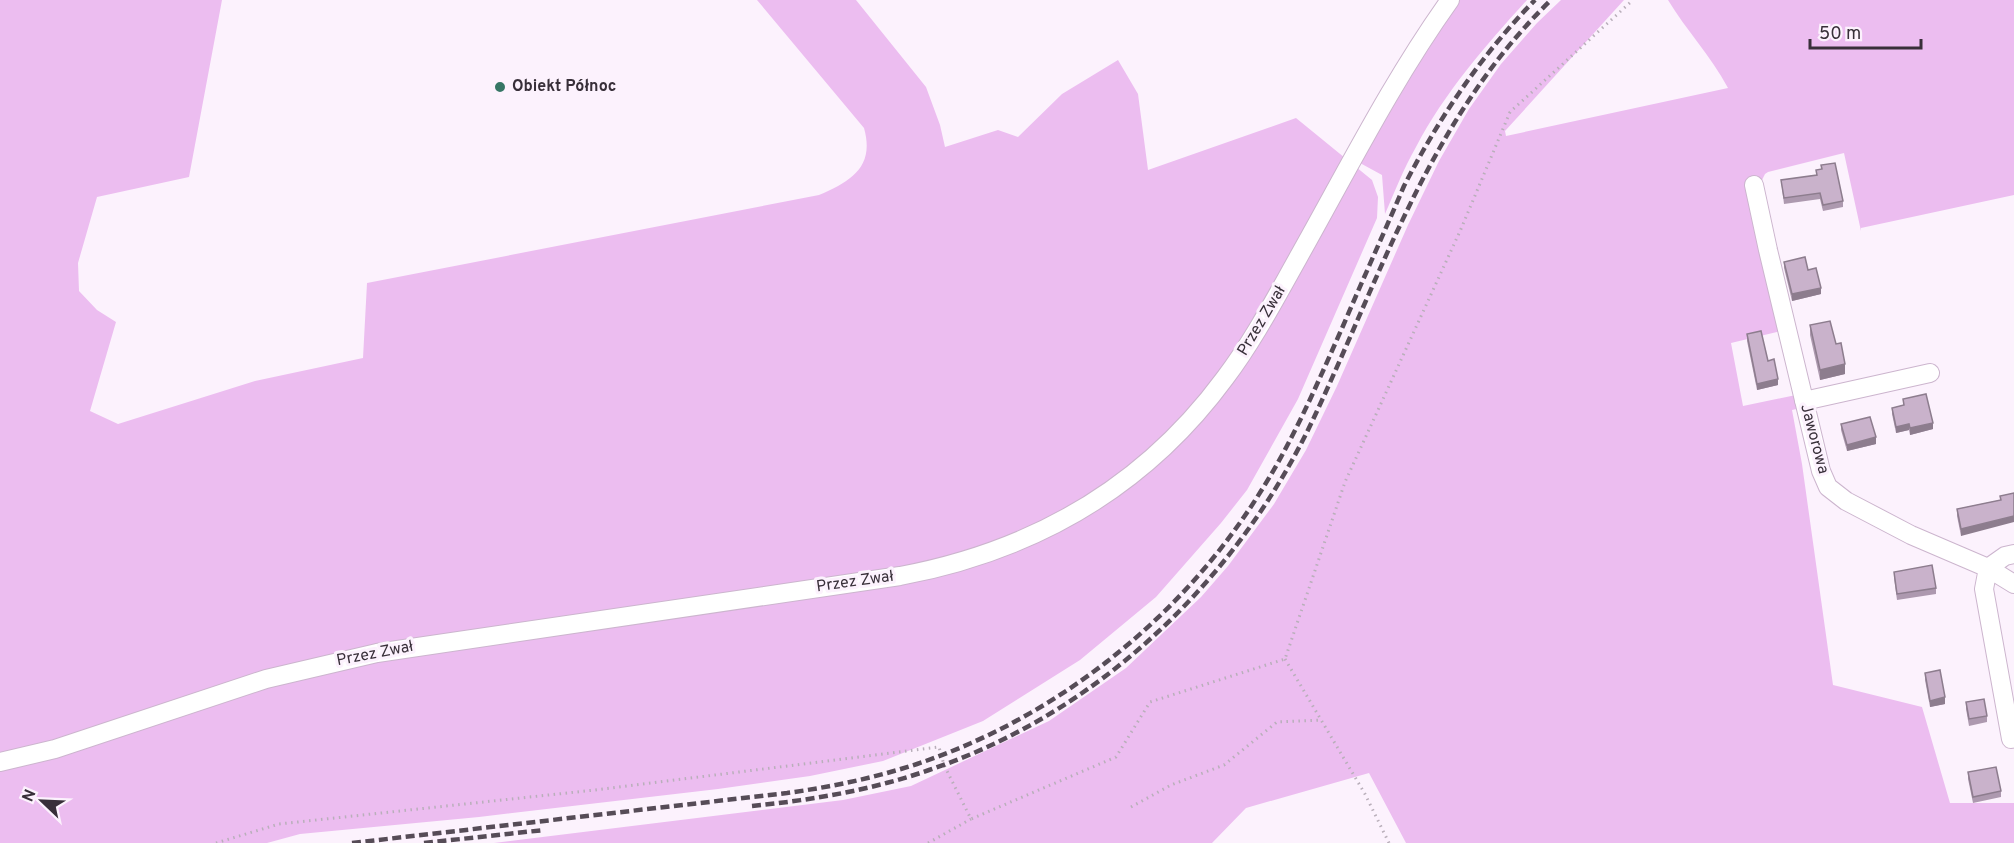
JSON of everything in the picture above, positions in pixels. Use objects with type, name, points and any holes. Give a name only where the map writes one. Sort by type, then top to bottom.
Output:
[{"type":"street","name":"Przez Zwał","points":[[0,762],[56,749],[255,683],[341,660],[431,643],[909,574],[991,553],[1056,524],[1109,493],[1151,460],[1182,431],[1226,378],[1264,318],[1402,74],[1450,0]]},
{"type":"street","name":"Jaworowa","points":[[1754,185],[1824,480],[1836,494],[1859,508],[1911,535],[1988,568],[2014,584]]},
{"type":"street","points":[[1804,401],[1930,373]]},
{"type":"street","points":[[2011,739],[1984,589],[1988,568],[2005,556],[2014,554]]},
{"type":"path","points":[[1389,843],[1365,794],[1285,659],[1345,482],[1461,229],[1510,112],[1633,0]]},
{"type":"path","points":[[928,843],[971,819],[1116,757],[1150,702],[1285,659]]},
{"type":"path","points":[[1131,807],[1172,785],[1224,765],[1277,722],[1322,720]]},
{"type":"path","points":[[216,843],[279,824],[595,790],[939,747],[944,765],[971,819]]},
{"type":"shaded area","points":[[0,0],[222,0],[189,177],[97,197],[78,263],[79,291],[97,310],[116,322],[90,411],[118,424],[255,381],[363,358],[367,283],[819,195],[841,184],[858,171],[863,163],[867,142],[864,128],[757,0],[856,0],[926,87],[940,125],[945,147],[998,130],[1018,137],[1062,94],[1118,60],[1138,94],[1148,170],[1296,118],[1372,180],[1378,197],[1377,218],[1298,399],[1247,490],[1156,597],[1080,660],[983,721],[883,761],[810,776],[718,789],[479,817],[300,834],[267,843],[0,843]]},
{"type":"shaded area","points":[[1460,0],[1527,0],[1482,52],[1440,107],[1412,155],[1385,214],[1382,175],[1360,163],[1416,68]]},
{"type":"shaded area","points":[[1561,0],[1624,0],[1505,131],[1506,136],[1728,88],[1668,0],[2014,0],[2014,195],[1861,228],[1861,231],[1844,153],[1768,172],[1761,182],[1781,331],[1731,343],[1743,406],[1796,395],[1801,408],[1792,410],[1802,464],[1833,685],[1922,707],[1950,803],[2014,803],[2014,843],[1406,843],[1369,773],[1246,808],[1212,843],[494,843],[843,800],[911,786],[1049,721],[1126,668],[1201,597],[1228,566],[1274,504],[1306,450],[1337,386],[1408,225],[1439,161],[1469,109],[1501,64]]},
{"type":"building","points":[[1835,163],[1843,201],[1823,205],[1820,193],[1784,198],[1781,180],[1817,175],[1816,170],[1822,169],[1821,165]]},
{"type":"building","points":[[1805,257],[1808,270],[1816,268],[1821,288],[1792,294],[1784,262]]},
{"type":"building","points":[[1830,321],[1836,344],[1841,343],[1845,364],[1820,370],[1810,325]]},
{"type":"building","points":[[1761,331],[1768,361],[1774,359],[1778,379],[1757,384],[1747,334]]},
{"type":"building","points":[[1926,394],[1933,423],[1910,428],[1909,424],[1896,427],[1892,408],[1904,405],[1903,399]]},
{"type":"building","points":[[1870,417],[1876,437],[1847,445],[1841,424]]},
{"type":"building","points":[[2014,493],[2014,516],[1961,529],[1957,509],[2001,500],[2000,496]]},
{"type":"building","points":[[1932,565],[1936,588],[1897,594],[1894,572]]},
{"type":"building","points":[[1940,670],[1945,697],[1930,701],[1925,673]]},
{"type":"building","points":[[1984,699],[1987,716],[1969,719],[1966,702]]},
{"type":"building","points":[[1996,767],[2001,791],[1973,797],[1968,772]]},
{"type":"railway","points":[[352,843],[787,793],[852,782],[917,764],[969,744],[1019,719],[1067,690],[1113,657],[1155,620],[1194,580],[1230,537],[1261,491],[1305,410],[1417,161],[1462,88],[1515,21],[1535,0]]},
{"type":"railway","points":[[752,806],[797,801],[864,789],[929,770],[992,745],[1052,712],[1108,674],[1160,630],[1207,581],[1249,528],[1286,471],[1317,411],[1415,194],[1443,142],[1474,92],[1510,45],[1551,0]]},
{"type":"railway","points":[[424,843],[544,830]]},
{"type":"place","name":"Obiekt Północ","points":[[500,87]]}]
